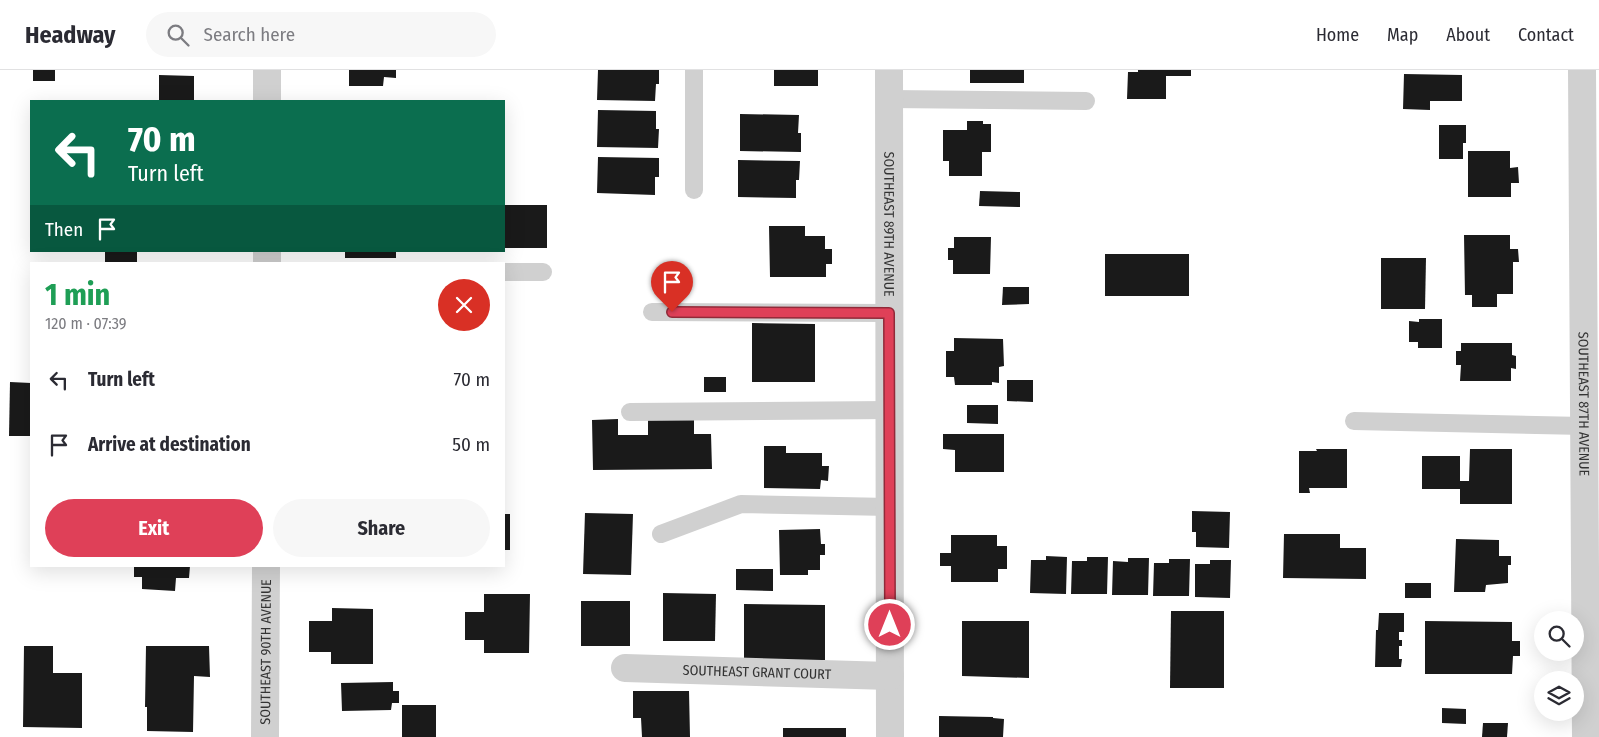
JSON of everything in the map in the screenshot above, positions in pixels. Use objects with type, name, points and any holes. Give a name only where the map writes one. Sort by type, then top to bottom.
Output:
[{"type":"street","points":[[267,70],[267,100]]},
{"type":"street","name":"SOUTHEAST 89TH AVENUE","points":[[889,70],[890,737]]},
{"type":"street","name":"SOUTHEAST 87TH AVENUE","points":[[1582,70],[1591,118],[1584,426],[1592,556],[1586,737]]},
{"type":"street","name":"SOUTHEAST 90TH AVENUE","points":[[265,737],[266,567]]},
{"type":"street","name":"SOUTHEAST GRANT COURT","points":[[625,668],[890,676]]},
{"type":"lane","points":[[694,70],[694,190]]},
{"type":"lane","points":[[889,99],[1086,101]]},
{"type":"lane","points":[[505,272],[543,272]]},
{"type":"lane","points":[[652,312],[889,313]]},
{"type":"lane","points":[[630,412],[889,410]]},
{"type":"lane","points":[[1354,421],[1584,426]]},
{"type":"lane","points":[[661,534],[741,504],[890,507]]},
{"type":"building","points":[[33,70],[55,70],[55,81],[33,81]]},
{"type":"building","points":[[349,70],[396,70],[396,78],[384,77],[383,86],[349,86]]},
{"type":"building","points":[[598,70],[659,70],[659,84],[656,84],[655,101],[597,100]]},
{"type":"building","points":[[774,70],[818,70],[818,86],[774,86]]},
{"type":"building","points":[[970,70],[1024,70],[1024,83],[970,83]]},
{"type":"building","points":[[1138,70],[1191,70],[1191,76],[1166,76],[1166,99],[1127,99],[1128,72],[1138,72]]},
{"type":"building","points":[[1404,74],[1462,75],[1462,101],[1430,101],[1430,110],[1403,109]]},
{"type":"building","points":[[159,75],[194,76],[194,100],[159,100]]},
{"type":"building","points":[[598,110],[656,111],[656,129],[659,129],[658,148],[597,147]]},
{"type":"building","points":[[740,114],[799,115],[798,133],[801,133],[801,152],[740,151]]},
{"type":"building","points":[[967,121],[983,121],[983,124],[991,124],[991,152],[982,152],[982,176],[949,176],[949,161],[943,161],[943,130],[967,130]]},
{"type":"building","points":[[1439,125],[1466,125],[1466,143],[1463,143],[1463,159],[1439,159]]},
{"type":"building","points":[[1468,151],[1510,151],[1510,168],[1518,167],[1519,183],[1511,183],[1511,197],[1468,197]]},
{"type":"building","points":[[598,157],[659,158],[659,177],[655,177],[655,195],[597,193]]},
{"type":"building","points":[[738,160],[800,161],[799,180],[796,180],[796,198],[738,197]]},
{"type":"building","points":[[980,191],[1020,192],[1020,207],[979,206]]},
{"type":"building","points":[[505,205],[547,205],[547,248],[505,248]]},
{"type":"building","points":[[769,226],[805,226],[805,236],[825,236],[825,249],[832,249],[832,264],[826,264],[826,277],[770,277]]},
{"type":"building","points":[[1464,235],[1510,235],[1510,249],[1518,249],[1519,262],[1513,262],[1513,294],[1497,294],[1497,307],[1472,307],[1472,295],[1465,295]]},
{"type":"building","points":[[954,237],[991,237],[990,274],[953,274],[953,260],[948,260],[948,248],[954,248]]},
{"type":"building","points":[[105,252],[137,252],[137,262],[105,262]]},
{"type":"building","points":[[345,252],[396,252],[396,258],[345,258]]},
{"type":"building","points":[[1105,254],[1189,254],[1189,296],[1105,296]]},
{"type":"building","points":[[1381,258],[1426,258],[1425,309],[1381,309]]},
{"type":"building","points":[[1003,287],[1029,287],[1029,304],[1002,305]]},
{"type":"building","points":[[1419,319],[1442,319],[1442,348],[1418,348],[1418,342],[1409,342],[1409,321],[1419,322]]},
{"type":"building","points":[[752,323],[815,324],[815,382],[752,382]]},
{"type":"building","points":[[954,338],[1003,339],[1004,366],[999,367],[999,383],[992,382],[992,385],[955,385],[954,377],[946,377],[946,351],[954,351]]},
{"type":"building","points":[[1461,343],[1512,343],[1512,355],[1516,356],[1516,369],[1511,368],[1511,381],[1460,381],[1461,365],[1456,365],[1456,351],[1461,351]]},
{"type":"building","points":[[704,377],[726,377],[726,392],[704,392]]},
{"type":"building","points":[[1007,380],[1033,380],[1033,402],[1007,401]]},
{"type":"building","points":[[10,382],[30,383],[30,436],[9,436]]},
{"type":"building","points":[[967,405],[998,405],[998,424],[967,423]]},
{"type":"building","points":[[618,419],[618,435],[648,435],[648,419],[694,419],[694,434],[711,434],[712,469],[593,470],[592,420]]},
{"type":"building","points":[[943,434],[1004,434],[1004,472],[955,472],[955,450],[943,449]]},
{"type":"building","points":[[764,446],[786,446],[786,453],[822,453],[822,466],[829,466],[828,481],[821,480],[820,489],[764,488]]},
{"type":"building","points":[[1316,449],[1347,449],[1347,488],[1309,488],[1310,493],[1299,493],[1299,451],[1317,451]]},
{"type":"building","points":[[1470,449],[1512,449],[1512,504],[1460,504],[1460,489],[1422,489],[1422,456],[1460,456],[1460,481],[1469,481]]},
{"type":"building","points":[[1192,511],[1230,512],[1229,548],[1196,547],[1196,532],[1192,532]]},
{"type":"building","points":[[585,513],[633,514],[631,575],[583,574]]},
{"type":"building","points":[[505,514],[510,514],[510,550],[505,550]]},
{"type":"building","points":[[820,529],[821,544],[825,544],[825,555],[820,555],[820,570],[808,570],[808,575],[780,575],[779,530]]},
{"type":"building","points":[[1284,534],[1340,534],[1340,548],[1366,548],[1366,579],[1283,578]]},
{"type":"building","points":[[951,535],[997,535],[997,546],[1007,546],[1007,569],[998,569],[998,582],[951,582],[951,566],[940,566],[940,553],[951,553]]},
{"type":"building","points":[[1456,539],[1499,540],[1499,556],[1511,556],[1511,565],[1508,565],[1508,583],[1486,585],[1485,592],[1454,592]]},
{"type":"building","points":[[1046,556],[1067,557],[1066,594],[1030,593],[1031,560],[1046,560]]},
{"type":"building","points":[[1087,557],[1108,557],[1107,594],[1071,594],[1072,561],[1087,561]]},
{"type":"building","points":[[1128,558],[1149,558],[1148,595],[1112,595],[1113,561],[1128,562]]},
{"type":"building","points":[[1169,559],[1190,559],[1189,596],[1153,596],[1154,563],[1169,563]]},
{"type":"building","points":[[1210,560],[1231,560],[1230,598],[1195,597],[1195,564],[1210,564]]},
{"type":"building","points":[[134,567],[190,567],[189,578],[176,578],[175,591],[142,589],[142,577],[134,577]]},
{"type":"building","points":[[736,569],[773,569],[773,591],[736,590]]},
{"type":"building","points":[[1405,583],[1431,583],[1431,598],[1405,598]]},
{"type":"building","points":[[663,593],[716,594],[715,641],[663,641]]},
{"type":"building","points":[[484,594],[530,594],[529,653],[484,653],[484,640],[465,640],[465,612],[484,612]]},
{"type":"building","points":[[581,601],[630,601],[630,646],[581,646]]},
{"type":"building","points":[[744,604],[825,605],[825,660],[744,660]]},
{"type":"building","points":[[332,608],[373,609],[373,664],[331,664],[331,652],[309,652],[309,621],[332,621]]},
{"type":"building","points":[[1171,611],[1224,611],[1224,688],[1170,688]]},
{"type":"building","points":[[1379,613],[1404,613],[1404,632],[1399,632],[1399,640],[1402,640],[1402,646],[1399,646],[1399,659],[1402,659],[1401,667],[1375,667],[1376,630],[1378,630]]},
{"type":"building","points":[[962,621],[1029,621],[1029,678],[962,676]]},
{"type":"building","points":[[1425,621],[1512,622],[1512,641],[1520,641],[1520,656],[1513,656],[1512,674],[1425,674]]},
{"type":"building","points":[[24,646],[53,646],[53,673],[82,673],[82,728],[23,727]]},
{"type":"building","points":[[146,646],[209,646],[210,677],[194,676],[193,732],[147,731],[147,707],[145,707]]},
{"type":"building","points":[[393,682],[393,691],[399,691],[399,703],[392,703],[391,710],[342,711],[341,683]]},
{"type":"building","points":[[633,691],[689,691],[690,737],[642,737],[641,718],[633,718]]},
{"type":"building","points":[[402,705],[436,705],[436,737],[402,737]]},
{"type":"building","points":[[1442,708],[1466,709],[1466,724],[1442,723]]},
{"type":"building","points":[[939,716],[1004,719],[1003,737],[939,737]]},
{"type":"building","points":[[1483,723],[1508,723],[1507,737],[1482,737]]},
{"type":"building","points":[[783,728],[846,728],[846,737],[783,737]]},
{"type":"route","points":[[672,312],[889,313],[890,625]]}]
